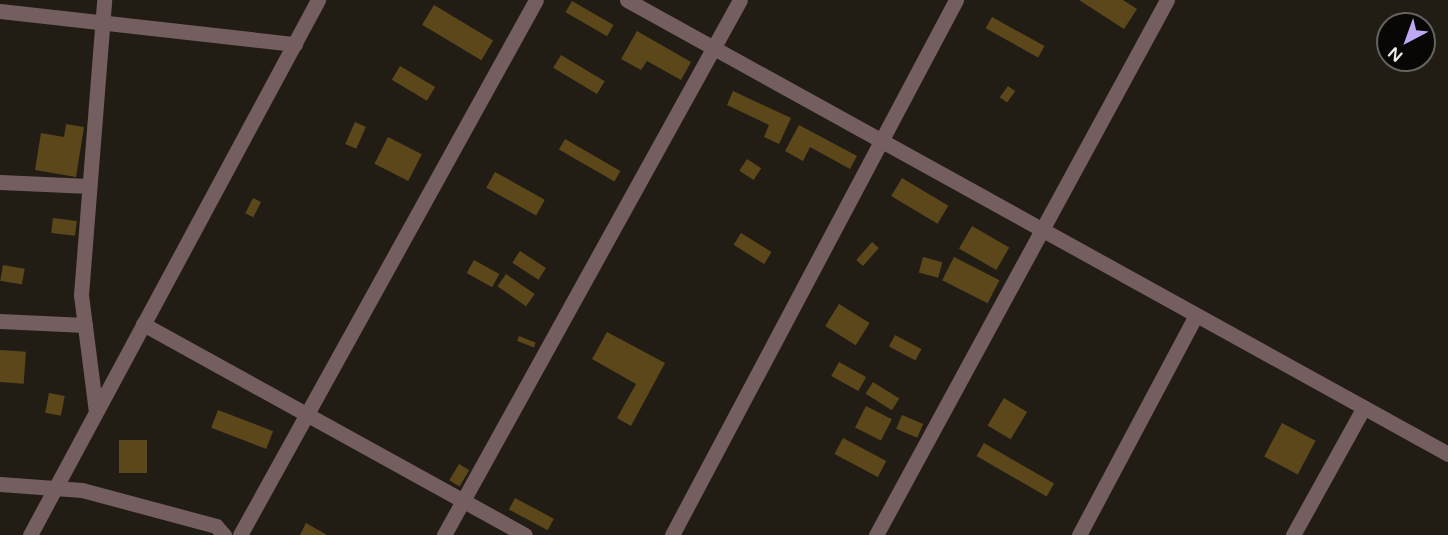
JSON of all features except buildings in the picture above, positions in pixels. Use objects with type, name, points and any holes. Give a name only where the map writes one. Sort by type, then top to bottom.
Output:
[{"type":"street","points":[[96,411],[81,295],[105,0]]},
{"type":"street","points":[[30,535],[318,0]]},
{"type":"street","points":[[240,535],[536,0]]},
{"type":"street","points":[[627,0],[1448,454]]},
{"type":"street","points":[[444,535],[740,0]]},
{"type":"street","points":[[672,535],[956,0]]},
{"type":"street","points":[[876,535],[1167,0]]},
{"type":"street","points":[[0,11],[295,44]]},
{"type":"street","points":[[0,182],[89,186]]},
{"type":"street","points":[[1079,535],[1196,315]]},
{"type":"street","points":[[0,321],[85,325]]},
{"type":"street","points":[[143,324],[525,535]]},
{"type":"street","points":[[1293,535],[1364,407]]},
{"type":"street","points":[[0,484],[82,490],[216,526],[224,535]]}]
